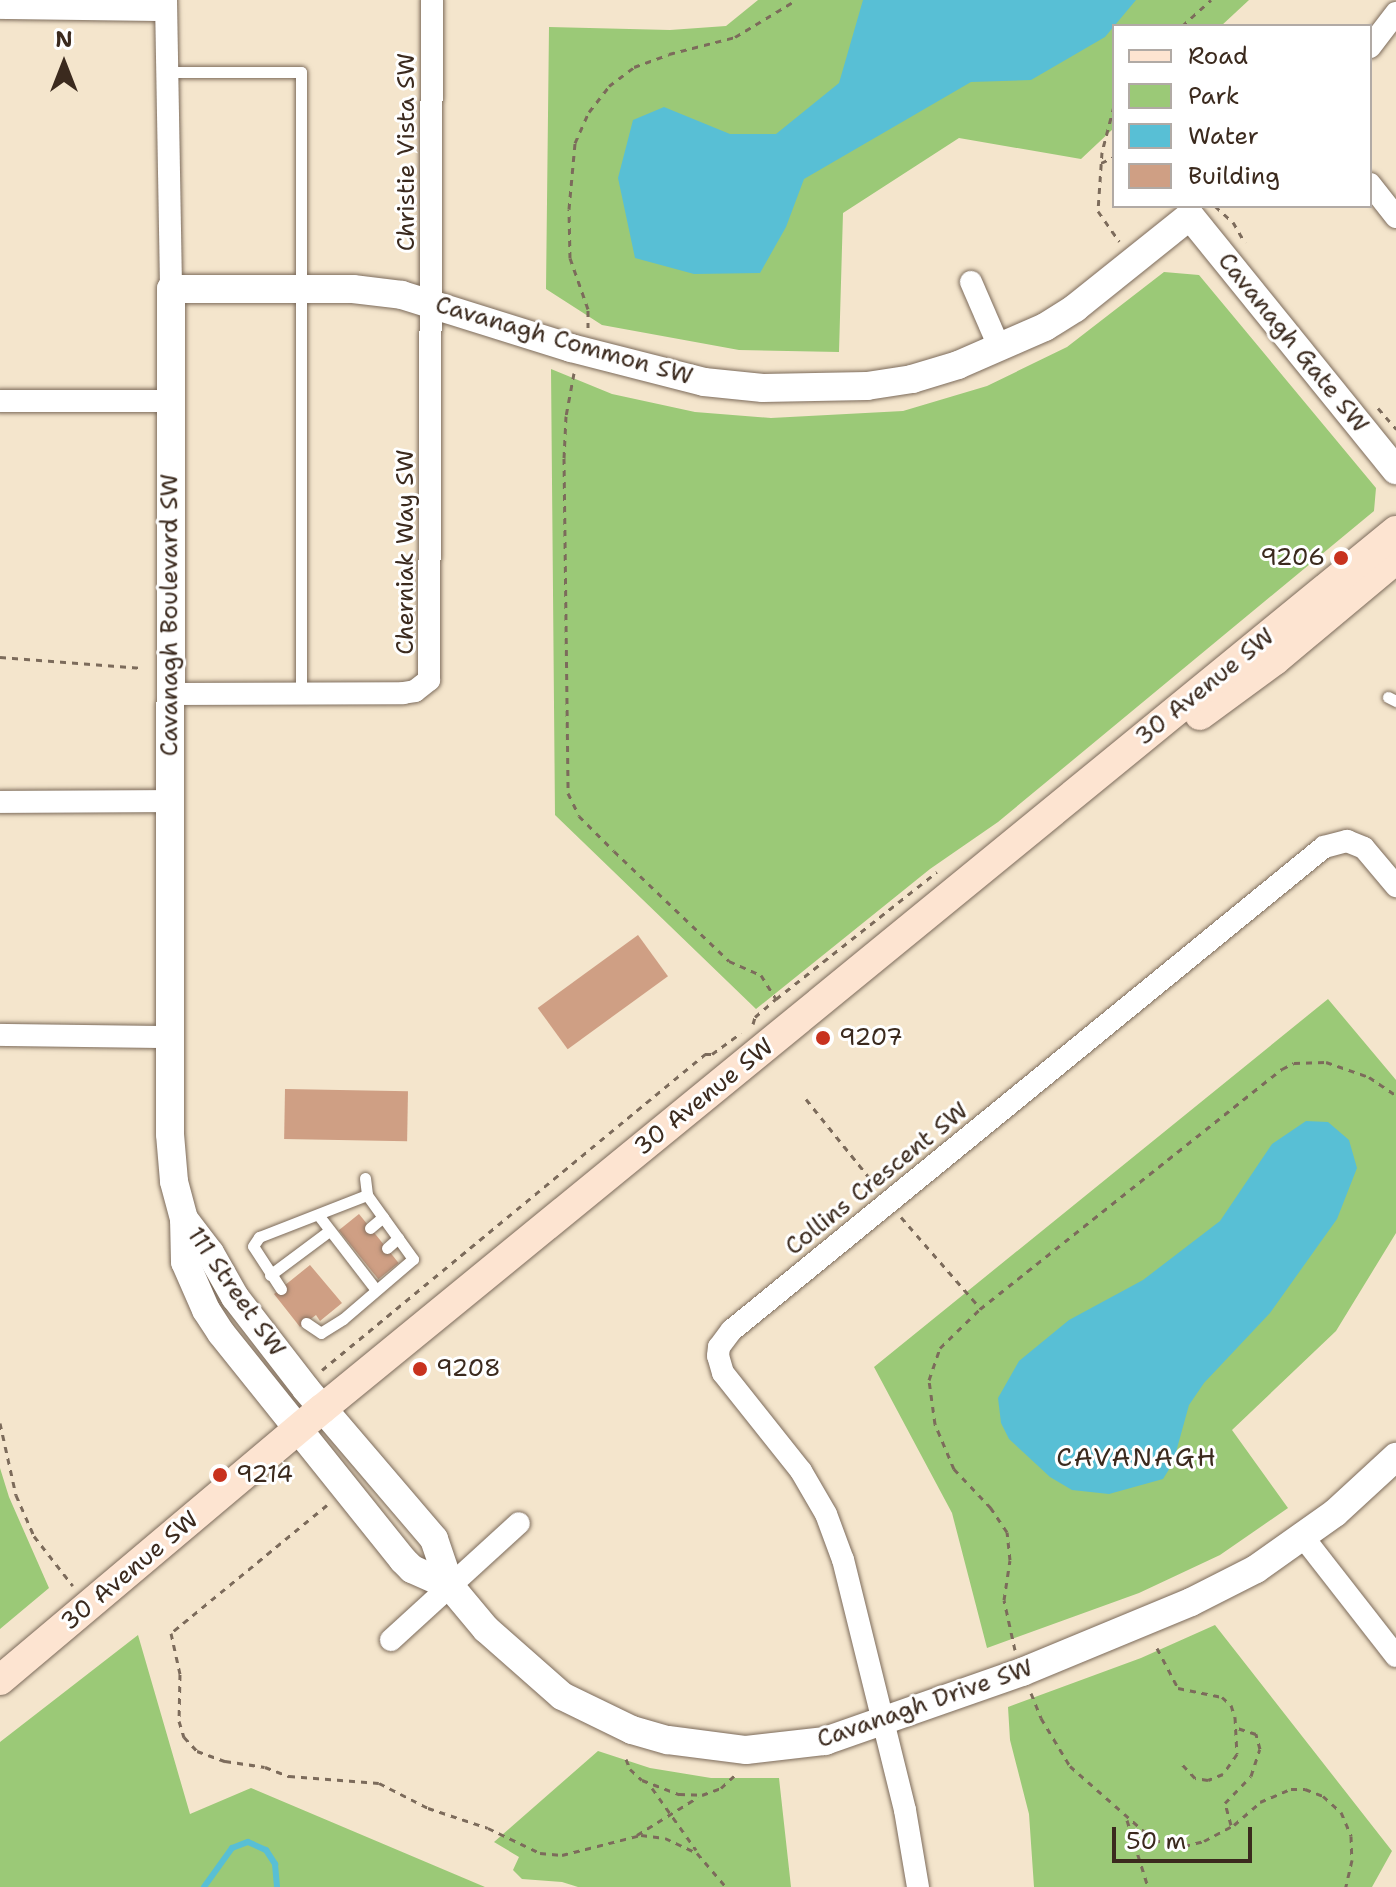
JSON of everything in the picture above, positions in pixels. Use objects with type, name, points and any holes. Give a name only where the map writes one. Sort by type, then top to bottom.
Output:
[{"type":"main road","name":"30 Avenue SW","points":[[8,1675],[304,1435],[1396,531]]},
{"type":"main road","name":"30 Avenue SW","points":[[328,1415],[1160,744],[1275,660],[1396,559]]},
{"type":"street","name":"Christie Vista SW","points":[[432,0],[433,303]]},
{"type":"street","points":[[0,8],[166,5]]},
{"type":"street","name":"Cavanagh Boulevard SW","points":[[166,5],[171,289],[168,1037],[171,1158],[184,1219]]},
{"type":"street","points":[[1372,44],[1396,13]]},
{"type":"street","points":[[1372,187],[1396,217]]},
{"type":"street","name":"Cavanagh Common SW","points":[[171,289],[353,289],[402,295],[652,371],[704,382],[763,388],[867,386],[912,379],[1000,349],[1075,308],[1202,209]]},
{"type":"street","name":"Cavanagh Gate SW","points":[[1202,209],[1396,470]]},
{"type":"street","points":[[971,282],[1000,349]]},
{"type":"street","name":"Cherniak Way SW","points":[[169,694],[403,693],[415,691],[429,680],[433,303]]},
{"type":"street","points":[[0,401],[170,401]]},
{"type":"street","points":[[0,802],[169,801]]},
{"type":"street","name":"Collins Crescent SW","points":[[918,1887],[905,1810],[850,1582],[826,1514],[790,1454],[723,1373],[718,1356],[724,1339],[1324,847],[1347,841],[1364,848],[1396,886]]},
{"type":"street","points":[[0,1035],[168,1037]]},
{"type":"street","name":"111 Street SW","points":[[184,1219],[210,1253],[235,1297],[328,1415]]},
{"type":"street","name":"111 Street SW","points":[[184,1219],[185,1262],[206,1310],[304,1435]]},
{"type":"street","name":"Cavanagh Drive SW","points":[[328,1415],[434,1539],[450,1586],[486,1629],[562,1696],[632,1730],[702,1746],[746,1750],[825,1741],[884,1722],[1022,1672],[1191,1602],[1256,1569],[1303,1537],[1368,1485],[1396,1457]]},
{"type":"street","name":"Cavanagh Drive SW","points":[[304,1435],[403,1560],[412,1569],[450,1586]]},
{"type":"street","points":[[391,1640],[519,1523]]},
{"type":"street","points":[[1303,1537],[1396,1656]]},
{"type":"lane","points":[[166,72],[301,72],[301,693]]},
{"type":"lane","points":[[306,1323],[321,1333],[413,1259],[367,1195],[365,1178]]},
{"type":"lane","points":[[281,1289],[253,1246],[259,1237],[367,1195]]},
{"type":"lane","points":[[319,1216],[329,1231],[364,1267],[376,1290]]},
{"type":"lane","points":[[370,1228],[383,1217]]},
{"type":"lane","points":[[270,1275],[329,1231]]},
{"type":"lane","points":[[387,1248],[398,1238]]},
{"type":"path","points":[[585,340],[588,309],[572,267],[569,209],[575,143],[589,112],[609,86],[634,67],[669,54],[735,37],[796,0]]},
{"type":"path","points":[[1184,24],[1211,0]]},
{"type":"path","points":[[1112,118],[1101,163],[1098,211],[1119,241]]},
{"type":"path","points":[[1101,163],[1112,158]]},
{"type":"path","points":[[1202,209],[1229,222]]},
{"type":"path","points":[[578,361],[566,416],[564,458],[568,793],[579,816],[614,851],[729,961],[761,975],[776,999]]},
{"type":"path","points":[[0,657],[143,668]]},
{"type":"path","points":[[322,1371],[323,1366],[705,1054],[712,1054],[754,1024]]},
{"type":"path","points":[[1018,1657],[1004,1600],[1010,1548],[1007,1532],[991,1508],[954,1469],[935,1424],[930,1399],[932,1365],[940,1348],[980,1309],[1282,1069],[1294,1063],[1326,1062],[1369,1077],[1396,1095]]},
{"type":"path","points":[[806,1099],[881,1192]]},
{"type":"path","points":[[898,1214],[980,1309]]},
{"type":"path","points":[[0,1423],[22,1509],[34,1536],[73,1586]]},
{"type":"path","points":[[335,1498],[171,1633],[181,1685],[177,1708],[184,1737],[197,1751],[289,1776],[379,1783],[428,1808],[488,1828],[540,1853],[576,1852],[633,1837],[665,1838],[697,1853]]},
{"type":"path","points":[[1157,1648],[1172,1681],[1183,1692],[1215,1695],[1228,1701],[1235,1727],[1237,1754],[1223,1774],[1208,1780],[1195,1778],[1180,1762]]},
{"type":"path","points":[[1029,1689],[1041,1718],[1070,1766],[1127,1820],[1154,1840],[1184,1846],[1204,1841],[1275,1794],[1305,1789],[1323,1796],[1341,1812],[1351,1836],[1352,1860],[1346,1887]]},
{"type":"path","points":[[1231,1826],[1225,1803],[1251,1776],[1260,1749],[1256,1734],[1235,1727]]},
{"type":"path","points":[[626,1759],[630,1769],[650,1784],[679,1794],[702,1795]]},
{"type":"path","points":[[633,1837],[702,1795],[721,1788],[734,1776]]},
{"type":"path","points":[[650,1784],[697,1853],[726,1887]]},
{"type":"path","points":[[1127,1820],[1148,1887]]},
{"type":"green space","points":[[758,0],[1249,0],[1223,24],[1112,24],[1112,130],[1081,159],[959,138],[843,213],[839,352],[739,350],[602,325],[546,289],[549,27],[670,30],[726,26]]},
{"type":"green space","points":[[1164,272],[1199,275],[1376,488],[1374,511],[998,822],[930,869],[756,1009],[555,815],[551,369],[612,394],[695,412],[771,418],[903,411],[987,386],[1067,347]]},
{"type":"green space","points":[[1328,999],[1396,1080],[1396,1233],[1336,1331],[1232,1430],[1288,1508],[1220,1555],[1139,1593],[987,1648],[952,1513],[874,1367]]},
{"type":"green space","points":[[0,1468],[9,1497],[49,1588],[0,1629]]},
{"type":"green space","points":[[1215,1625],[1392,1851],[1372,1887],[1034,1887],[1029,1814],[1010,1740],[1008,1707],[1141,1658]]},
{"type":"green space","points":[[138,1635],[190,1814],[251,1788],[485,1887],[0,1887],[0,1742]]},
{"type":"green space","points":[[598,1751],[650,1768],[711,1778],[779,1778],[791,1887],[578,1887],[562,1882],[522,1879],[513,1870],[519,1857],[494,1842]]},
{"type":"water","points":[[863,0],[1136,0],[1116,24],[1112,24],[1105,37],[1031,80],[971,82],[804,179],[786,227],[760,273],[694,274],[635,258],[618,178],[633,120],[664,107],[730,134],[776,134],[839,83]]},
{"type":"water","points":[[1306,1121],[1328,1122],[1349,1140],[1357,1168],[1337,1219],[1270,1313],[1204,1383],[1189,1405],[1173,1463],[1163,1479],[1109,1494],[1072,1490],[1050,1477],[1009,1439],[1001,1423],[998,1398],[1019,1361],[1069,1320],[1143,1280],[1220,1221],[1272,1144]]},
{"type":"building","points":[[638,935],[668,976],[568,1049],[538,1008]]},
{"type":"building","points":[[285,1089],[408,1091],[407,1141],[284,1139]]},
{"type":"building","points":[[359,1214],[399,1263],[378,1279],[339,1230]]},
{"type":"building","points":[[310,1265],[342,1303],[320,1321],[316,1315],[300,1327],[274,1294]]},
{"type":"waterway","points":[[204,1887],[232,1848],[248,1842],[266,1850],[275,1864],[277,1887]]},
{"type":"place","name":"9206","points":[[1341,558]]},
{"type":"place","name":"9207","points":[[823,1038]]},
{"type":"place","name":"9208","points":[[420,1369]]},
{"type":"place","name":"9214","points":[[220,1475]]},
{"type":"district","name":"CAVANAGH","points":[[1137,1457]]}]
